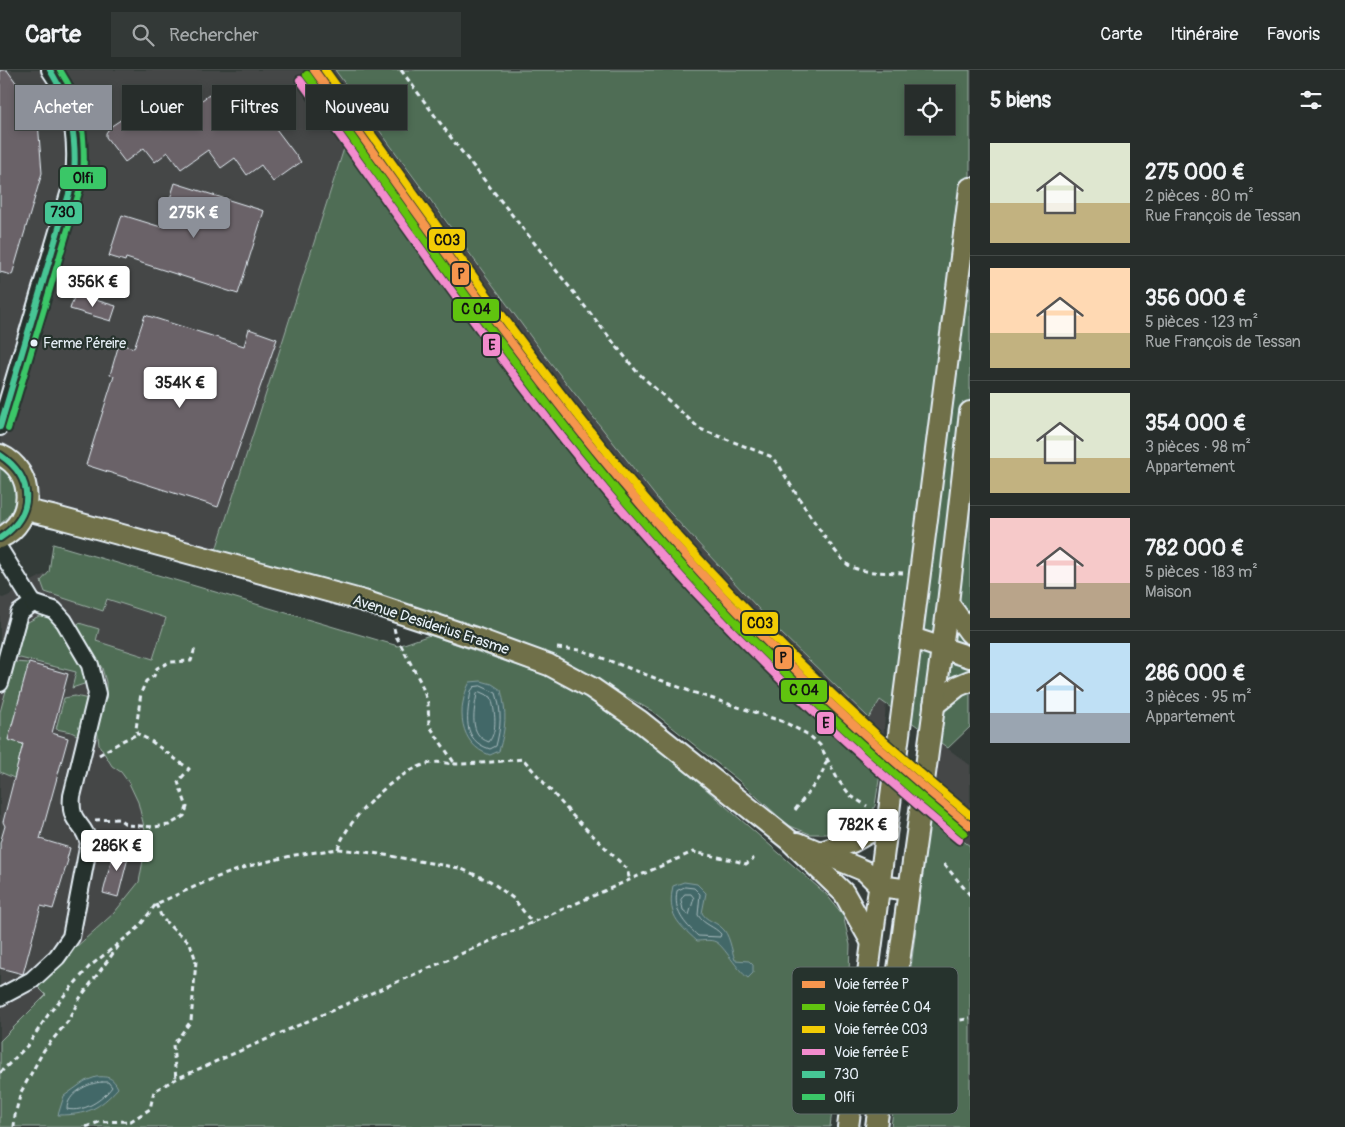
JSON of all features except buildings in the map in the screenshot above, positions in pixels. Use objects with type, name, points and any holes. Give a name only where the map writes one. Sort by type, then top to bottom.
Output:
[{"type":"main road","points":[[868,967],[880,886],[888,812],[970,188]]},
{"type":"main road","points":[[898,967],[948,603],[970,412]]},
{"type":"main road","points":[[0,455],[7,458],[18,468],[25,481],[28,496],[26,510],[19,524],[8,534],[0,538]]},
{"type":"main road","name":"Avenue Desiderius Erasme","points":[[26,510],[392,611],[478,639],[548,666],[592,688],[640,720],[789,840]]},
{"type":"main road","points":[[948,603],[970,633]]},
{"type":"main road","points":[[912,638],[970,657]]},
{"type":"main road","points":[[934,704],[970,680]]},
{"type":"main road","points":[[821,852],[852,842],[888,812]]},
{"type":"main road","points":[[789,840],[865,871],[880,886]]},
{"type":"main road","points":[[789,840],[844,892],[871,941]]},
{"type":"main road","points":[[844,892],[867,892],[880,886],[909,890]]},
{"type":"main road","points":[[848,1127],[850,1114]]},
{"type":"main road","points":[[876,1127],[878,1114]]},
{"type":"street","points":[[0,426],[74,177],[76,147],[73,123],[62,89],[50,70]]},
{"type":"street","points":[[0,550],[33,603],[54,610],[64,621],[90,665],[97,694],[72,796],[71,808],[74,820],[86,832],[89,844],[71,937],[57,957],[32,980],[0,997]]},
{"type":"street","points":[[0,683],[20,612],[33,603]]},
{"type":"path","points":[[401,70],[458,147],[637,372],[700,429],[770,456],[779,465],[847,565],[857,569],[909,574]]},
{"type":"path","points":[[392,611],[396,636],[421,683],[428,703],[429,725],[455,764]]},
{"type":"path","points":[[533,660],[545,647],[581,650],[692,692],[784,722],[816,741],[838,780],[851,796],[867,806]]},
{"type":"path","points":[[92,821],[119,819],[127,825],[154,827],[169,825],[184,816],[187,806],[178,782],[189,769],[151,741],[138,734],[136,729],[141,693],[146,681],[154,676],[158,668],[170,662],[191,661],[195,648]]},
{"type":"path","points":[[96,757],[138,734]]},
{"type":"path","points":[[338,849],[341,838],[363,811],[386,786],[408,770],[432,762],[455,764],[523,759],[573,816],[627,869],[630,881]]},
{"type":"path","points":[[795,810],[821,776],[827,759]]},
{"type":"path","points":[[0,1073],[28,1045],[50,1012],[90,967],[138,928],[156,904],[212,879],[249,866],[295,855],[338,849],[374,853],[459,868],[490,881],[514,899],[533,924]]},
{"type":"path","points":[[86,1127],[99,1122],[131,1121],[150,1108],[154,1091],[176,1079],[694,852],[746,864],[754,858]]},
{"type":"path","points":[[944,864],[970,895]]},
{"type":"path","points":[[156,904],[162,918],[172,930],[190,943],[196,961],[191,1021],[173,1045],[176,1079]]},
{"type":"path","points":[[14,1127],[21,1092],[44,1050],[68,1021],[80,998],[123,940]]},
{"type":"path","points":[[958,1022],[970,1018]]},
{"type":"shaded area","points":[[0,70],[335,70],[346,85],[306,85],[306,130],[378,130],[449,228],[660,502],[780,632],[869,718],[880,700],[886,703],[881,767],[777,671],[704,595],[621,503],[347,140],[216,550],[0,491]]},
{"type":"shaded area","points":[[53,544],[398,646],[430,635],[147,905],[46,996],[0,1041],[0,597],[3,598],[25,588],[32,581],[49,572]]},
{"type":"shaded area","points":[[939,742],[970,765],[970,846],[930,816]]},
{"type":"green space","points":[[335,70],[970,70],[970,727],[948,748],[880,700],[869,718],[780,632],[660,502],[542,352],[379,130],[407,130],[407,85],[346,85]]},
{"type":"green space","points":[[347,139],[621,503],[704,595],[777,671],[881,767],[875,806],[864,823],[856,828],[835,834],[810,834],[788,825],[738,780],[652,711],[590,676],[396,601],[216,550]]},
{"type":"green space","points":[[0,467],[12,480],[16,495],[12,511],[0,524]]},
{"type":"green space","points":[[53,544],[398,646],[430,635],[552,678],[595,702],[654,744],[826,894],[843,915],[850,945],[849,967],[792,967],[792,1114],[832,1114],[830,1127],[0,1127],[0,1041],[46,995],[35,984],[114,913],[139,882],[147,839],[138,802],[129,783],[121,772],[112,766],[99,745],[97,729],[106,697],[106,682],[102,668],[75,626],[79,623],[99,629],[96,641],[153,659],[166,618],[107,599],[103,611],[45,592],[41,581],[49,572]]},
{"type":"green space","points":[[39,616],[53,618],[87,667],[87,683],[72,688],[76,672],[16,657],[26,623]]},
{"type":"green space","points":[[14,662],[29,663],[8,739],[23,744],[14,778],[0,772],[0,712]]},
{"type":"green space","points":[[75,696],[89,699],[81,737],[71,732],[56,729],[64,698]]},
{"type":"green space","points":[[930,816],[970,846],[970,1127],[891,1127],[893,1114],[958,1114],[958,967],[911,967]]},
{"type":"water","points":[[481,681],[492,684],[501,690],[505,714],[499,751],[490,755],[472,743],[466,734],[463,724],[463,703],[470,682]]},
{"type":"water","points":[[684,882],[697,884],[706,893],[702,913],[706,918],[724,930],[735,960],[749,961],[753,965],[753,973],[748,978],[739,970],[719,944],[711,941],[697,941],[675,917],[671,904],[673,886]]},
{"type":"water","points":[[96,1077],[109,1078],[118,1088],[105,1101],[92,1109],[77,1114],[58,1115],[64,1096],[85,1081]]},
{"type":"rail line","name":"P","points":[[314,70],[510,341],[592,446],[673,542],[795,670],[837,710],[970,826]]},
{"type":"rail line","name":"C03","points":[[325,70],[518,337],[598,441],[678,536],[798,661],[882,740],[970,815]]},
{"type":"rail line","name":"E","points":[[300,80],[497,352],[622,510],[741,641],[869,763],[959,840]]},
{"type":"transit line","name":"730","points":[[0,427],[74,177],[75,163],[71,122],[63,96],[50,70]]},
{"type":"transit line","name":"Olfi","points":[[8,429],[83,179],[84,150],[81,122],[73,95],[60,70]]},
{"type":"transit line","points":[[307,75],[504,347],[585,452],[628,504],[707,592],[789,676],[831,717],[964,833]]},
{"type":"transit line","name":"730","points":[[0,455],[20,474],[25,485],[26,496],[25,508],[20,519],[0,538]]},
{"type":"place","name":"Ferme Péreire","points":[[34,343]]}]
